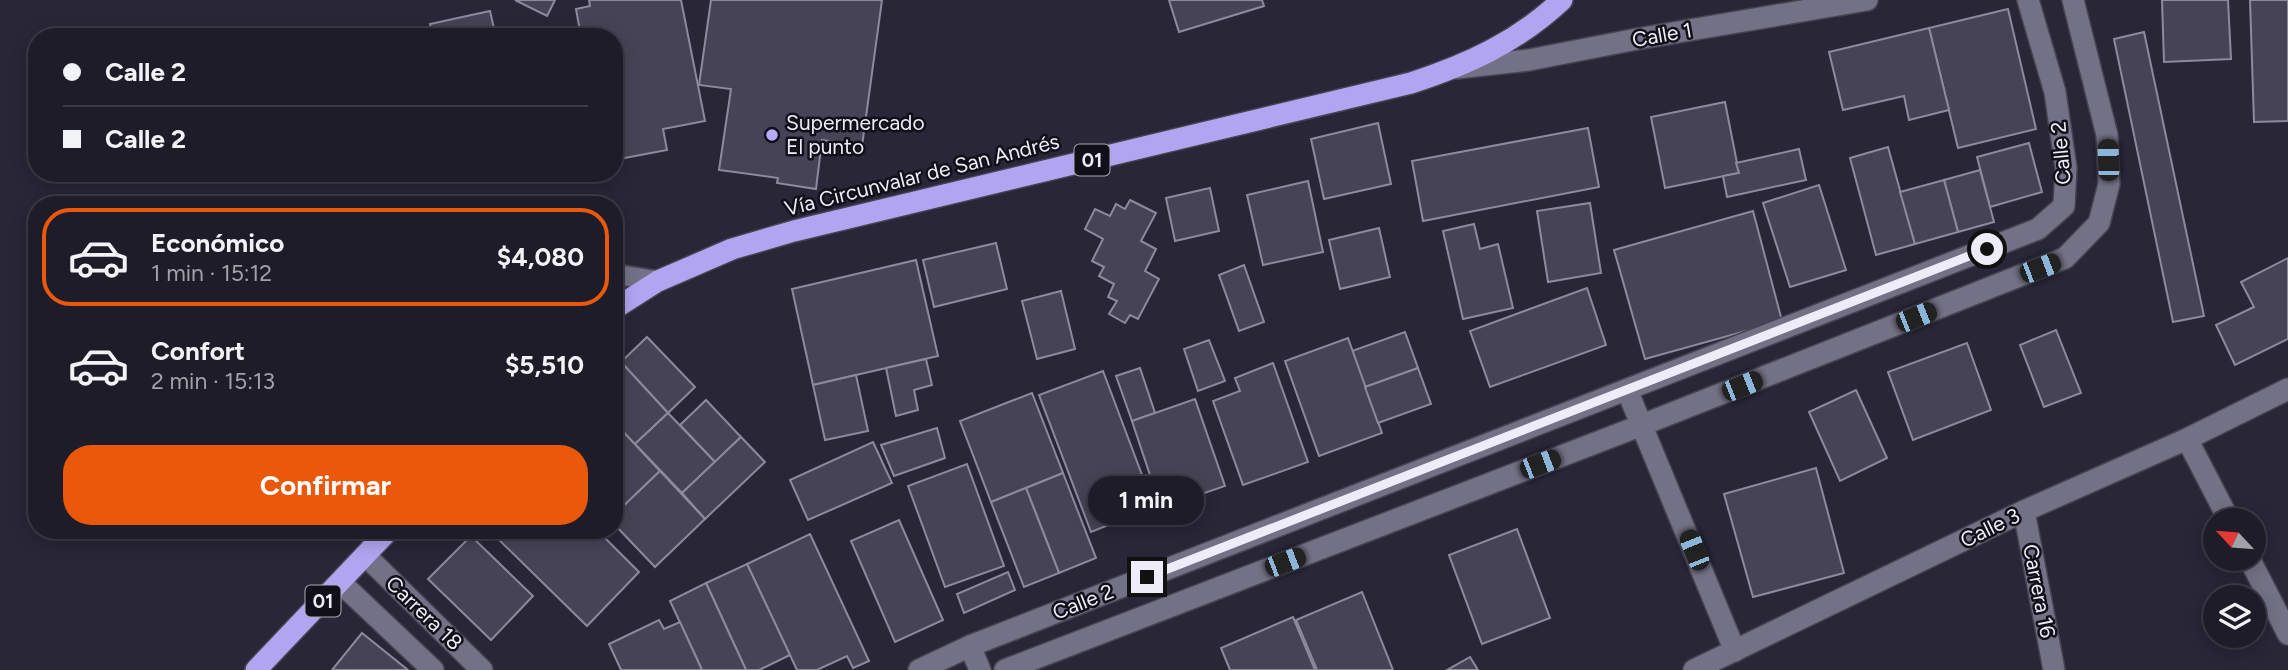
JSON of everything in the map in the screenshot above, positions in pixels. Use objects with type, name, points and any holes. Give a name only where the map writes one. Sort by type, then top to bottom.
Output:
[{"type":"highway","name":"Vía Circunvalar de San Andrés","points":[[623,303],[658,281],[732,249],[794,231],[1411,83],[1457,68],[1500,47],[1562,0]]},
{"type":"highway","name":"01","points":[[256,670],[381,539]]},
{"type":"street","name":"Calle 1","points":[[1457,68],[1529,60],[1867,0]]},
{"type":"street","name":"Calle 2","points":[[919,670],[970,646],[2038,229],[2064,206],[2066,168],[2055,92],[2028,0]]},
{"type":"street","name":"Calle 2","points":[[1005,670],[1642,425],[2065,258],[2099,223],[2109,184],[2107,135],[2073,0]]},
{"type":"street","points":[[2064,206],[2099,223]]},
{"type":"street","name":"Calle 3","points":[[1694,670],[2024,511],[2188,439],[2288,389]]},
{"type":"street","points":[[1627,390],[1735,651]]},
{"type":"street","points":[[2188,439],[2223,508]]},
{"type":"street","name":"Carrera 16","points":[[2024,511],[2053,670]]},
{"type":"street","name":"Carrera 18","points":[[366,556],[482,670]]},
{"type":"street","points":[[2256,571],[2288,634]]},
{"type":"street","name":"Carrera 18","points":[[341,583],[433,670]]},
{"type":"street","points":[[970,646],[981,670]]},
{"type":"lane","points":[[623,275],[658,281]]},
{"type":"building","points":[[515,0],[555,0],[547,16]]},
{"type":"building","points":[[589,0],[681,0],[705,121],[663,129],[667,150],[623,158],[623,28],[579,28],[576,9],[590,6]]},
{"type":"building","points":[[711,0],[882,0],[862,146],[822,140],[816,189],[777,183],[778,178],[719,170],[731,89],[699,85]]},
{"type":"building","points":[[1169,0],[1262,0],[1264,6],[1179,32]]},
{"type":"building","points":[[2162,0],[2228,0],[2231,59],[2164,62]]},
{"type":"building","points":[[2250,0],[2288,0],[2288,121],[2254,122]]},
{"type":"building","points":[[2008,9],[2036,129],[1958,148],[1929,28]]},
{"type":"building","points":[[490,11],[494,28],[431,28],[430,24]]},
{"type":"building","points":[[1929,28],[1949,110],[1909,120],[1904,96],[1843,110],[1829,52]]},
{"type":"building","points":[[2144,32],[2204,316],[2173,322],[2114,39]]},
{"type":"building","points":[[1725,102],[1739,173],[1665,188],[1651,117]]},
{"type":"building","points":[[1378,123],[1391,184],[1324,199],[1311,139]]},
{"type":"building","points":[[1588,128],[1599,187],[1423,221],[1412,161]]},
{"type":"building","points":[[2029,143],[2042,192],[1990,207],[1977,157]]},
{"type":"building","points":[[1888,147],[1915,244],[1876,255],[1850,158]]},
{"type":"building","points":[[1799,149],[1806,180],[1727,197],[1723,176],[1739,173],[1736,163]]},
{"type":"building","points":[[1980,170],[1994,222],[1958,232],[1944,180]]},
{"type":"building","points":[[1944,180],[1958,232],[1915,244],[1900,192]]},
{"type":"building","points":[[1308,181],[1323,252],[1263,265],[1247,195]]},
{"type":"building","points":[[1819,185],[1846,270],[1790,287],[1763,203]]},
{"type":"building","points":[[1210,188],[1219,231],[1175,241],[1166,198]]},
{"type":"building","points":[[1130,200],[1156,213],[1141,241],[1156,249],[1145,271],[1159,279],[1138,319],[1130,315],[1125,323],[1109,314],[1117,301],[1108,297],[1114,284],[1099,276],[1104,267],[1092,261],[1103,239],[1085,229],[1095,209],[1110,216],[1116,204],[1125,209]]},
{"type":"building","points":[[1590,203],[1601,273],[1548,282],[1537,211]]},
{"type":"building","points":[[1753,211],[1782,321],[1645,359],[1614,250]]},
{"type":"building","points":[[1474,224],[1480,249],[1498,244],[1513,308],[1463,319],[1443,231]]},
{"type":"building","points":[[1379,228],[1390,277],[1340,289],[1329,240]]},
{"type":"building","points":[[996,243],[1007,289],[934,307],[923,260]]},
{"type":"building","points":[[2288,258],[2288,339],[2235,365],[2216,325],[2254,307],[2241,282]]},
{"type":"building","points":[[916,260],[938,356],[813,385],[792,289]]},
{"type":"building","points":[[1244,265],[1264,322],[1239,331],[1219,275]]},
{"type":"building","points":[[1587,288],[1606,345],[1490,387],[1470,331]]},
{"type":"building","points":[[1061,291],[1075,349],[1037,359],[1022,301]]},
{"type":"building","points":[[2056,330],[2081,393],[2044,407],[2020,345]]},
{"type":"building","points":[[1405,332],[1418,368],[1365,387],[1352,351]]},
{"type":"building","points":[[647,337],[695,387],[668,413],[623,364],[623,360]]},
{"type":"building","points":[[1348,338],[1382,433],[1319,456],[1285,361]]},
{"type":"building","points":[[1209,340],[1225,381],[1198,391],[1184,349]]},
{"type":"building","points":[[1967,343],[1991,410],[1913,440],[1888,372]]},
{"type":"building","points":[[926,359],[932,385],[914,390],[918,410],[896,416],[886,368]]},
{"type":"building","points":[[1273,363],[1308,462],[1243,485],[1213,401],[1240,391],[1235,378]]},
{"type":"building","points":[[623,364],[668,413],[635,444],[623,431]]},
{"type":"building","points":[[1140,368],[1155,413],[1132,421],[1116,376]]},
{"type":"building","points":[[1418,368],[1431,404],[1378,423],[1365,387]]},
{"type":"building","points":[[1103,371],[1154,507],[1091,532],[1039,395]]},
{"type":"building","points":[[856,375],[868,431],[825,440],[813,385]]},
{"type":"building","points":[[1856,390],[1887,458],[1840,481],[1809,412]]},
{"type":"building","points":[[1032,393],[1063,473],[991,502],[960,421]]},
{"type":"building","points":[[1195,399],[1225,486],[1161,508],[1132,421]]},
{"type":"building","points":[[706,400],[741,437],[715,462],[680,425]]},
{"type":"building","points":[[668,413],[715,462],[682,493],[635,444]]},
{"type":"building","points":[[937,428],[945,458],[894,476],[881,445]]},
{"type":"building","points":[[623,432],[660,471],[623,506]]},
{"type":"building","points":[[741,437],[765,462],[705,519],[682,493]]},
{"type":"building","points":[[873,442],[892,483],[808,520],[790,480]]},
{"type":"building","points":[[967,464],[1004,566],[945,587],[908,486]]},
{"type":"building","points":[[1816,468],[1844,573],[1753,597],[1724,494]]},
{"type":"building","points":[[660,471],[705,519],[655,567],[623,533],[623,506]]},
{"type":"building","points":[[1063,473],[1096,558],[1059,573],[1026,488]]},
{"type":"building","points":[[1026,488],[1059,573],[1024,587],[991,502]]},
{"type":"building","points":[[899,520],[943,620],[895,642],[851,541]]},
{"type":"building","points":[[1517,529],[1550,618],[1482,644],[1449,555]]},
{"type":"building","points":[[810,534],[869,661],[853,668],[847,656],[817,670],[797,670],[747,564]]},
{"type":"building","points":[[468,539],[474,539],[533,596],[491,640],[428,579]]},
{"type":"building","points":[[498,539],[606,539],[639,572],[587,626]]},
{"type":"building","points":[[747,564],[790,655],[759,670],[746,670],[706,583]]},
{"type":"building","points":[[1008,572],[1015,590],[964,613],[957,594]]},
{"type":"building","points":[[706,583],[746,670],[702,670],[670,601]]},
{"type":"building","points":[[1362,592],[1393,670],[1317,670],[1296,620]]},
{"type":"building","points":[[1293,617],[1315,670],[1230,670],[1221,648]]},
{"type":"building","points":[[659,620],[664,629],[680,622],[702,670],[621,670],[609,644]]},
{"type":"building","points":[[362,633],[408,670],[332,670]]},
{"type":"building","points":[[1470,657],[1478,670],[1447,670]]},
{"type":"place","name":"Supermercado El punto","points":[[772,135]]},
{"type":"route","points":[[1147,577],[1987,249]]}]
